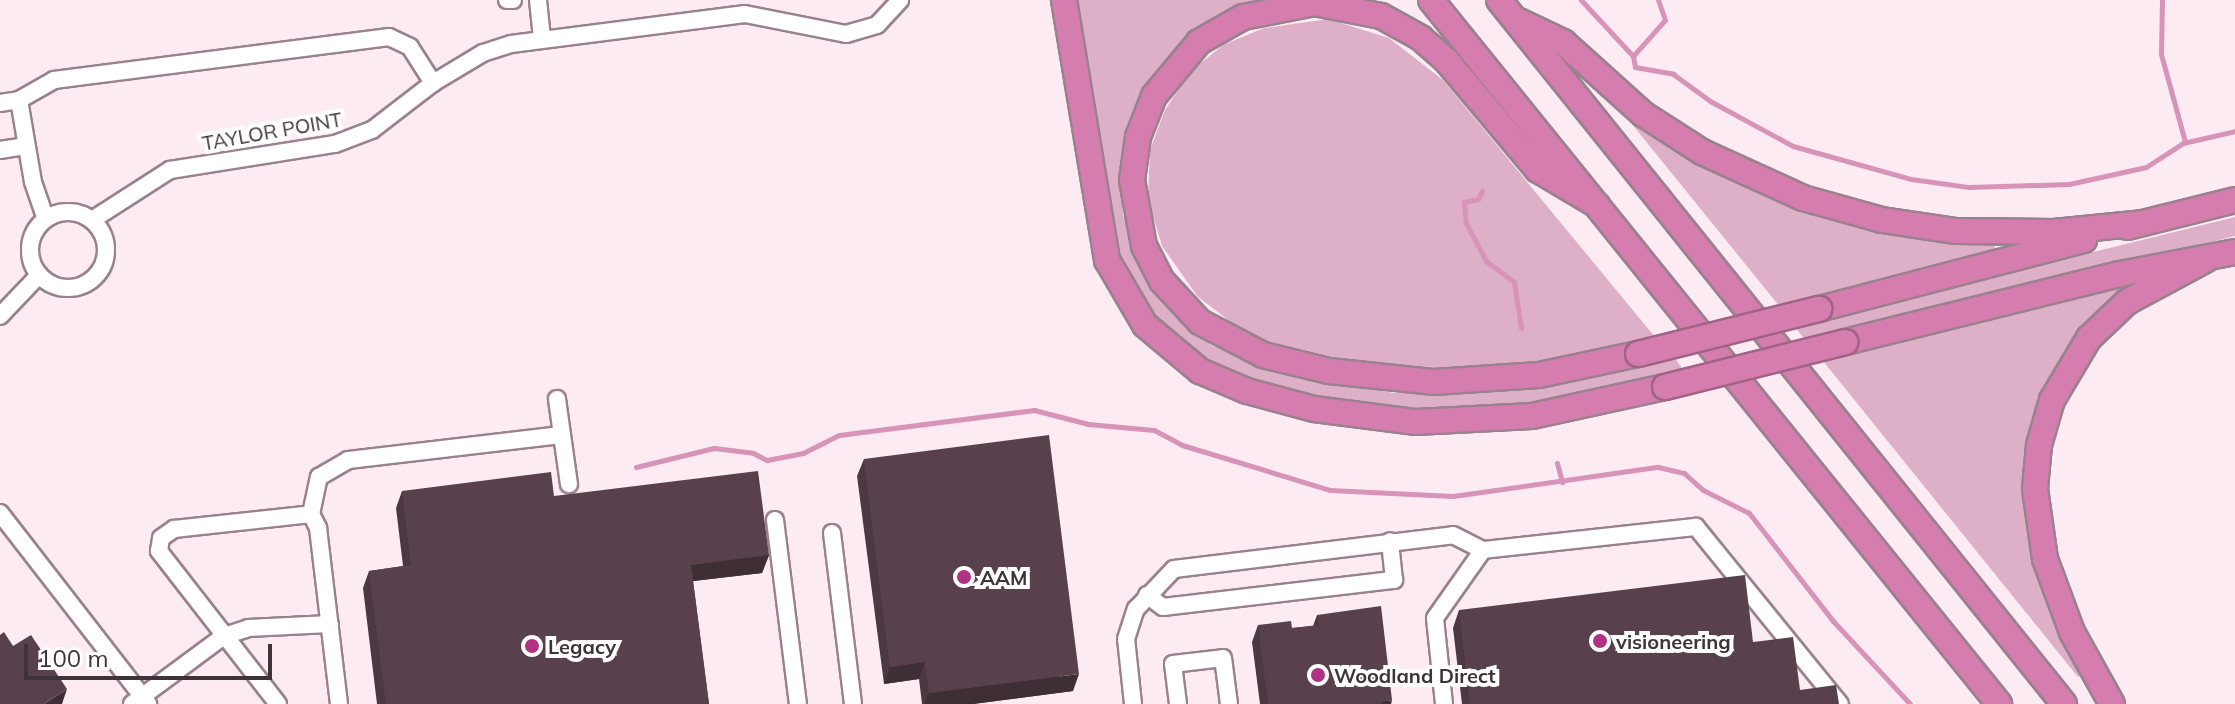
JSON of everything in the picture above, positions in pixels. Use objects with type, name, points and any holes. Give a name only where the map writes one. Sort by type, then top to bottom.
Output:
[{"type":"highway","points":[[1064,0],[1107,260],[1145,325],[1200,371],[1247,391],[1314,409],[1416,422],[1532,416],[1665,387],[2120,274],[2235,252]]},
{"type":"highway","points":[[1431,0],[1999,704]]},
{"type":"highway","points":[[1597,205],[1538,170],[1447,61],[1421,38],[1381,16],[1315,3],[1243,17],[1182,58],[1146,116],[1132,180],[1144,246],[1162,281],[1200,322],[1263,355],[1329,371],[1434,382],[1539,375],[1638,354],[2235,200]]},
{"type":"highway","points":[[1506,9],[1563,42],[1643,114],[1702,152],[1803,198],[1882,220],[1956,231],[2054,232],[2142,223]]},
{"type":"highway","points":[[1506,9],[2064,704]]},
{"type":"highway","points":[[2112,704],[2072,632],[2045,559],[2035,501],[2039,445],[2052,400],[2089,338],[2127,302],[2205,260]]},
{"type":"street","points":[[538,0],[542,38]]},
{"type":"street","name":"TAYLOR POINT","points":[[92,220],[170,170],[335,144],[372,130],[433,83],[483,53],[542,38],[745,14],[846,34],[877,25],[900,0]]},
{"type":"street","points":[[0,103],[19,100],[54,80],[389,37],[410,47],[433,83]]},
{"type":"street","points":[[19,100],[25,146],[46,219]]},
{"type":"street","points":[[0,150],[25,146]]},
{"type":"street","points":[[69,212],[92,220],[107,252],[97,275],[75,288],[61,288],[39,275],[30,250],[32,237],[46,219],[69,212]]},
{"type":"street","points":[[0,316],[39,275]]},
{"type":"street","points":[[557,399],[569,484]]},
{"type":"street","points":[[339,704],[318,528],[311,514],[319,477],[348,460],[562,435]]},
{"type":"street","points":[[0,513],[141,702],[224,636],[278,625],[330,624]]},
{"type":"street","points":[[278,704],[159,551],[161,538],[174,529],[311,514]]},
{"type":"street","points":[[775,520],[798,704]]},
{"type":"street","points":[[1133,704],[1126,639],[1147,595],[1174,569],[1195,564],[1453,535],[1483,550],[1696,527],[1840,704]]},
{"type":"street","points":[[832,533],[853,704]]},
{"type":"street","points":[[1147,595],[1163,607],[1394,580],[1390,541]]},
{"type":"street","points":[[1444,704],[1435,618],[1483,550]]},
{"type":"street","points":[[1178,704],[1173,664],[1223,658],[1229,704]]},
{"type":"shaded area","points":[[1073,0],[1261,0],[1201,27],[1167,58],[1139,103],[1120,165],[1123,215],[1147,279],[1173,314],[1211,345],[1286,374],[1394,393],[1530,389],[1673,356],[1685,372],[1516,407],[1435,413],[1362,408],[1278,390],[1216,368],[1157,325],[1112,247]]},
{"type":"shaded area","points":[[1328,19],[1389,38],[1443,80],[1655,337],[1523,364],[1447,370],[1369,365],[1252,338],[1198,297],[1162,246],[1148,200],[1150,150],[1165,110],[1190,72],[1223,45],[1264,28]]},
{"type":"shaded area","points":[[1637,120],[1700,163],[1788,206],[1860,226],[1994,244],[1996,252],[1780,307],[1631,123]]},
{"type":"shaded area","points":[[2235,217],[2235,236],[1807,342],[1794,326]]},
{"type":"shaded area","points":[[2123,285],[2124,293],[2104,308],[2025,487],[2032,550],[2082,675],[2078,677],[1823,361]]},
{"type":"building","name":"AAM","points":[[1049,435],[1079,674],[929,693],[925,662],[890,667],[864,459]]},
{"type":"building","name":"Legacy","points":[[758,471],[769,555],[691,565],[709,704],[386,704],[369,571],[411,565],[402,491],[551,472],[554,496]]},
{"type":"building","name":"visioneering","points":[[1745,575],[1753,642],[1793,637],[1800,690],[1836,685],[1839,704],[1470,704],[1459,610]]},
{"type":"building","name":"Woodland Direct","points":[[1381,606],[1392,700],[1382,704],[1268,704],[1258,625],[1291,621],[1292,628],[1319,625],[1317,615]]},
{"type":"building","points":[[4,632],[13,646],[31,635],[67,689],[44,704],[0,704],[0,635]]},
{"type":"waterway","points":[[1581,0],[1633,56],[1635,67],[1673,74],[1710,101],[1793,146],[1911,179],[1969,187],[2069,184],[2146,167],[2183,143],[2235,131]]},
{"type":"waterway","points":[[1633,56],[1665,20],[1658,0]]},
{"type":"waterway","points":[[2162,0],[2161,54],[2185,142]]},
{"type":"waterway","points":[[1482,191],[1478,199],[1464,202],[1466,223],[1486,261],[1514,282],[1521,328]]},
{"type":"waterway","points":[[636,467],[714,448],[753,453],[767,460],[803,453],[839,435],[1034,410],[1088,424],[1154,430],[1182,445],[1330,490],[1453,496],[1658,467],[1684,473],[1703,490],[1749,513],[1833,621],[1910,704]]},
{"type":"waterway","points":[[1557,463],[1562,482]]},
{"type":"place","name":"AAM","points":[[964,577]]},
{"type":"place","name":"visioneering","points":[[1600,641]]},
{"type":"place","name":"Legacy","points":[[532,646]]},
{"type":"place","name":"Woodland Direct","points":[[1318,675]]}]
